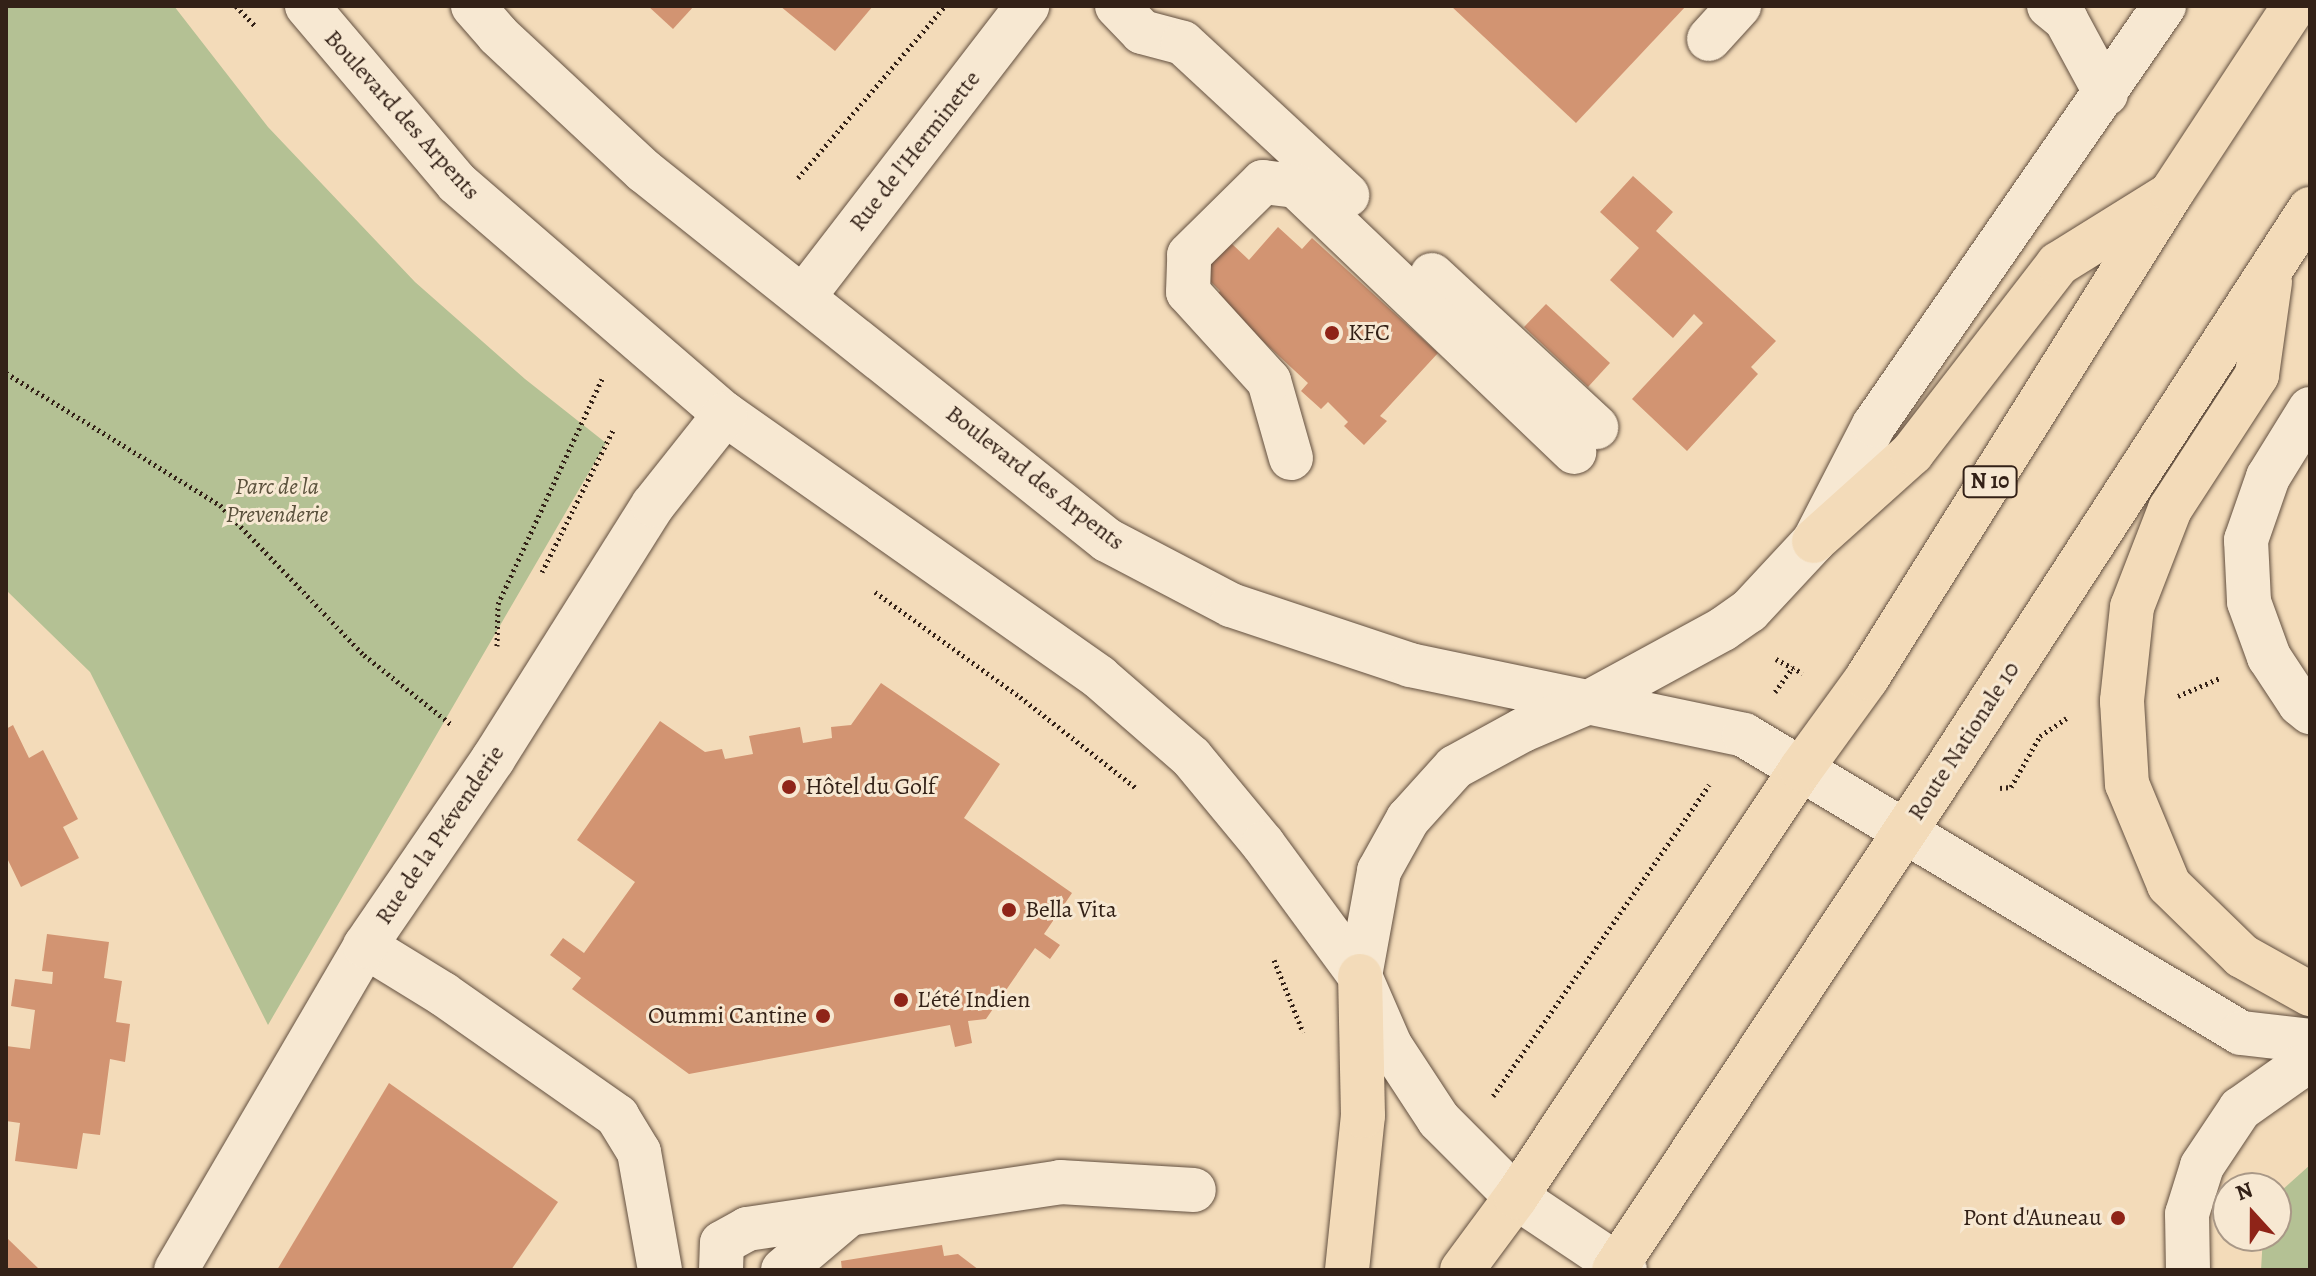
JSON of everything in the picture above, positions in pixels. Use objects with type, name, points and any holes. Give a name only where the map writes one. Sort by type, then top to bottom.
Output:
[{"type":"main road","name":"N 10","points":[[1462,1270],[1516,1197],[1801,769],[1861,687],[2172,192],[2294,6]]},
{"type":"main road","points":[[1814,541],[1912,453],[2058,264],[2172,192]]},
{"type":"main road","name":"Route Nationale 10","points":[[1619,1268],[2310,209]]},
{"type":"main road","points":[[2271,271],[2257,375],[2170,509],[2132,607],[2122,701],[2127,784],[2169,885],[2242,956],[2310,994]]},
{"type":"main road","points":[[1347,1270],[1363,1116],[1360,976]]},
{"type":"street","name":"Boulevard des Arpents","points":[[307,6],[457,183],[725,414],[1099,677],[1191,757],[1263,844],[1360,976],[1390,1045],[1439,1120],[1516,1197],[1619,1268]]},
{"type":"street","name":"Boulevard des Arpents","points":[[473,6],[498,35],[644,171],[1107,540],[1231,605],[1410,665],[1744,735],[1904,832],[1949,854],[2241,1033],[2310,1041]]},
{"type":"street","name":"Rue de l'Herminette","points":[[804,296],[1027,6]]},
{"type":"street","points":[[1709,39],[1739,6]]},
{"type":"street","points":[[2049,6],[2066,20],[2106,94]]},
{"type":"street","points":[[1360,976],[1379,871],[1408,819],[1455,767],[1523,730],[1591,701],[1749,611],[1814,541],[1874,425],[2164,6]]},
{"type":"street","points":[[1130,19],[1183,43],[1585,439],[1296,186],[1263,182],[1189,255],[1188,292],[1269,381],[1291,458]]},
{"type":"street","points":[[2310,409],[2268,477],[2246,540],[2249,602],[2269,657],[2300,704],[2310,712]]},
{"type":"street","name":"Rue de la Prévenderie","points":[[176,1270],[365,946],[493,759],[653,505],[725,414]]},
{"type":"street","points":[[365,946],[443,994],[617,1116],[639,1152],[660,1270]]},
{"type":"street","points":[[2188,1270],[2187,1214],[2202,1166],[2240,1109],[2298,1068],[2310,1064]]},
{"type":"street","points":[[721,1270],[719,1251],[722,1243],[735,1232],[1060,1182],[1194,1190]]},
{"type":"street","points":[[783,1270],[847,1216]]},
{"type":"path","points":[[236,6],[257,29]]},
{"type":"path","points":[[798,178],[945,6]]},
{"type":"path","points":[[6,373],[220,505],[364,655],[493,759]]},
{"type":"path","points":[[497,649],[498,604],[603,376],[614,386]]},
{"type":"path","points":[[867,587],[1020,697],[1146,796]]},
{"type":"path","points":[[1766,655],[1805,675]]},
{"type":"path","points":[[1769,701],[1793,667]]},
{"type":"path","points":[[1989,788],[2011,787],[2040,736],[2073,715]]},
{"type":"path","points":[[1488,1103],[1718,771]]},
{"type":"path","points":[[1273,957],[1281,969],[1306,1042]]},
{"type":"green space","name":"Parc de la Prevenderie","points":[[6,6],[174,6],[268,127],[415,282],[525,379],[606,443],[268,1025],[90,672],[6,590]]},
{"type":"green space","points":[[2310,1165],[2310,1270],[2261,1270],[2262,1252],[2292,1252],[2292,1181]]},
{"type":"building","points":[[648,6],[694,6],[673,29]]},
{"type":"building","points":[[780,6],[873,6],[835,51]]},
{"type":"building","points":[[1451,6],[1686,6],[1576,123]]},
{"type":"building","points":[[1633,176],[1673,212],[1656,231],[1776,341],[1751,367],[1758,374],[1687,451],[1632,399],[1703,323],[1694,314],[1673,338],[1610,280],[1639,248],[1600,212]]},
{"type":"building","name":"KFC","points":[[1278,227],[1302,249],[1312,238],[1438,353],[1380,416],[1387,421],[1364,445],[1344,426],[1348,422],[1328,402],[1321,409],[1301,391],[1308,383],[1215,297],[1220,291],[1202,273],[1231,243],[1249,260]]},
{"type":"building","points":[[1546,304],[1610,363],[1588,387],[1524,327]]},
{"type":"building","points":[[881,683],[1000,764],[964,818],[1072,893],[1044,934],[1060,945],[1050,959],[1035,948],[986,1019],[968,1021],[972,1043],[955,1047],[950,1025],[689,1074],[572,989],[581,978],[550,955],[563,938],[584,953],[635,882],[577,840],[660,721],[705,752],[722,749],[725,759],[753,754],[749,736],[800,727],[803,743],[832,738],[831,727],[851,725]]},
{"type":"building","points":[[13,725],[29,758],[43,750],[78,819],[63,827],[79,858],[21,887],[6,856],[6,729]]},
{"type":"building","points":[[47,934],[109,942],[104,978],[122,981],[116,1022],[130,1024],[125,1062],[110,1059],[100,1135],[83,1133],[77,1169],[15,1161],[20,1123],[6,1121],[6,1046],[30,1049],[35,1010],[11,1006],[15,979],[52,984],[53,972],[42,971]]},
{"type":"building","points":[[389,1083],[558,1202],[511,1270],[277,1270]]},
{"type":"building","points":[[6,1237],[40,1270],[6,1270]]},
{"type":"building","points":[[942,1245],[944,1256],[958,1254],[979,1270],[842,1270],[841,1261]]},
{"type":"place","name":"KFC","points":[[1332,333]]},
{"type":"place","name":"Hôtel du Golf","points":[[789,787]]},
{"type":"place","name":"Bella Vita","points":[[1009,910]]},
{"type":"place","name":"L'été Indien","points":[[901,1000]]},
{"type":"place","name":"Oummi Cantine","points":[[823,1016]]},
{"type":"place","name":"Pont d'Auneau","points":[[2118,1218]]}]
